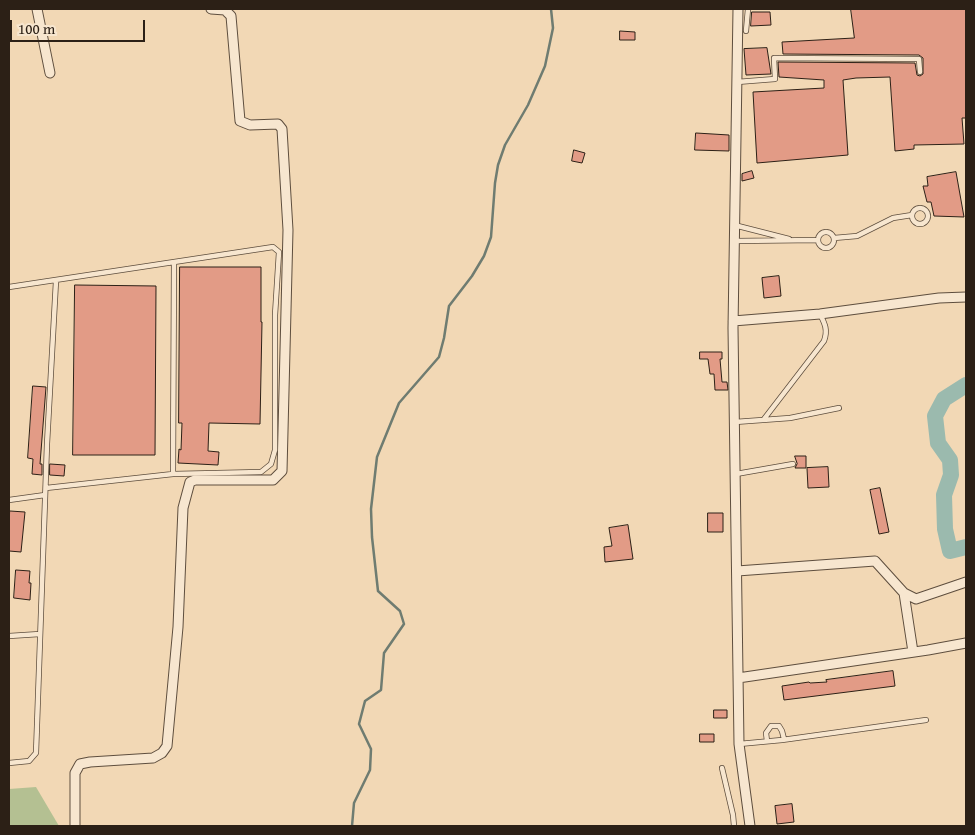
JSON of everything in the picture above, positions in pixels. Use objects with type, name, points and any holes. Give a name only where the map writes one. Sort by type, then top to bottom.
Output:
[{"type":"street","points":[[37,9],[50,72]]},
{"type":"street","points":[[75,826],[75,773],[80,764],[153,758],[162,753],[167,746],[178,627],[183,508],[190,482],[194,480],[254,482],[273,480],[282,471],[288,230],[282,129],[278,124],[250,125],[240,121],[231,16],[226,10],[211,9]]},
{"type":"street","points":[[738,9],[733,321],[738,678],[739,744],[750,826]]},
{"type":"street","points":[[733,321],[820,314],[939,298],[966,298]]},
{"type":"street","points":[[737,571],[875,561],[904,593],[916,599],[966,582]]},
{"type":"street","points":[[904,593],[914,652]]},
{"type":"street","points":[[738,678],[966,643]]},
{"type":"lane","points":[[746,31],[748,9]]},
{"type":"lane","points":[[737,82],[775,80],[774,58],[919,59],[920,72]]},
{"type":"lane","points":[[818,240],[820,235],[825,232],[834,238],[857,236],[893,218],[912,215]]},
{"type":"lane","points":[[734,225],[795,240]]},
{"type":"lane","points":[[818,240],[821,246],[828,248],[832,245],[834,238]]},
{"type":"lane","points":[[734,241],[818,240]]},
{"type":"lane","points":[[9,287],[273,246],[279,252],[275,316],[275,450],[271,464],[262,472],[173,474],[46,488]]},
{"type":"lane","points":[[173,474],[174,262]]},
{"type":"lane","points":[[9,763],[29,761],[36,752],[45,495],[56,280]]},
{"type":"lane","points":[[764,420],[824,341],[827,332],[820,314]]},
{"type":"lane","points":[[735,422],[790,418],[839,408]]},
{"type":"lane","points":[[736,474],[793,464]]},
{"type":"lane","points":[[9,500],[45,495]]},
{"type":"lane","points":[[9,636],[40,634]]},
{"type":"lane","points":[[739,744],[926,720]]},
{"type":"lane","points":[[767,741],[766,733],[770,726],[778,726],[782,731],[784,739]]},
{"type":"lane","points":[[722,768],[734,826]]},
{"type":"green space","points":[[36,787],[59,826],[9,826],[9,789]]},
{"type":"building","points":[[851,9],[966,9],[966,118],[962,118],[964,144],[914,145],[914,149],[895,151],[890,77],[856,78],[843,80],[848,155],[757,163],[753,92],[824,88],[824,80],[779,77],[778,62],[915,63],[917,75],[923,74],[923,58],[919,55],[783,54],[782,42],[854,38]]},
{"type":"building","points":[[752,12],[770,12],[771,25],[751,26]]},
{"type":"building","points":[[620,31],[635,32],[635,40],[620,40]]},
{"type":"building","points":[[767,48],[771,74],[746,75],[744,49]]},
{"type":"building","points":[[696,133],[729,135],[729,151],[695,150]]},
{"type":"building","points":[[574,150],[585,153],[582,163],[572,161]]},
{"type":"building","points":[[752,171],[754,178],[742,181],[742,174]]},
{"type":"building","points":[[956,172],[964,217],[934,216],[931,202],[927,202],[923,186],[928,186],[927,177]]},
{"type":"building","points":[[180,267],[261,267],[260,424],[209,423],[208,451],[219,452],[218,465],[178,463],[179,449],[181,450],[182,423],[179,423]]},
{"type":"building","points":[[779,276],[781,296],[764,298],[762,278]]},
{"type":"building","points":[[75,285],[156,286],[155,455],[73,455]]},
{"type":"building","points":[[700,352],[722,352],[722,359],[720,359],[722,382],[727,382],[728,390],[715,390],[714,374],[710,374],[708,359],[700,359]]},
{"type":"building","points":[[33,386],[46,387],[40,464],[42,464],[42,475],[32,474],[33,459],[28,458]]},
{"type":"building","points":[[795,456],[806,456],[806,468],[795,468],[797,464]]},
{"type":"building","points":[[50,464],[65,465],[64,476],[50,475]]},
{"type":"building","points":[[828,467],[829,487],[808,488],[807,468]]},
{"type":"building","points":[[880,488],[889,532],[879,534],[870,490]]},
{"type":"building","points":[[10,511],[25,512],[21,552],[9,551]]},
{"type":"building","points":[[708,513],[723,513],[723,532],[708,532]]},
{"type":"building","points":[[628,525],[633,559],[605,562],[604,547],[612,546],[609,528]]},
{"type":"building","points":[[16,570],[30,571],[30,600],[14,598]]},
{"type":"building","points":[[893,671],[895,686],[784,700],[782,686],[809,682],[827,682],[826,680]]},
{"type":"building","points":[[714,710],[727,710],[727,718],[714,718]]},
{"type":"building","points":[[700,734],[714,734],[714,742],[700,742]]},
{"type":"building","points":[[792,804],[794,822],[777,824],[775,806]]},
{"type":"waterway","points":[[352,826],[354,803],[370,770],[371,749],[359,724],[365,701],[381,690],[384,653],[404,624],[400,611],[378,591],[371,509],[377,457],[399,403],[439,357],[449,306],[472,276],[484,256],[491,237],[498,165],[505,145],[528,105],[545,66],[553,28],[551,9]]},
{"type":"waterway","points":[[966,385],[944,399],[935,416],[938,443],[950,460],[951,475],[944,495],[945,529],[950,551],[966,547]]}]
